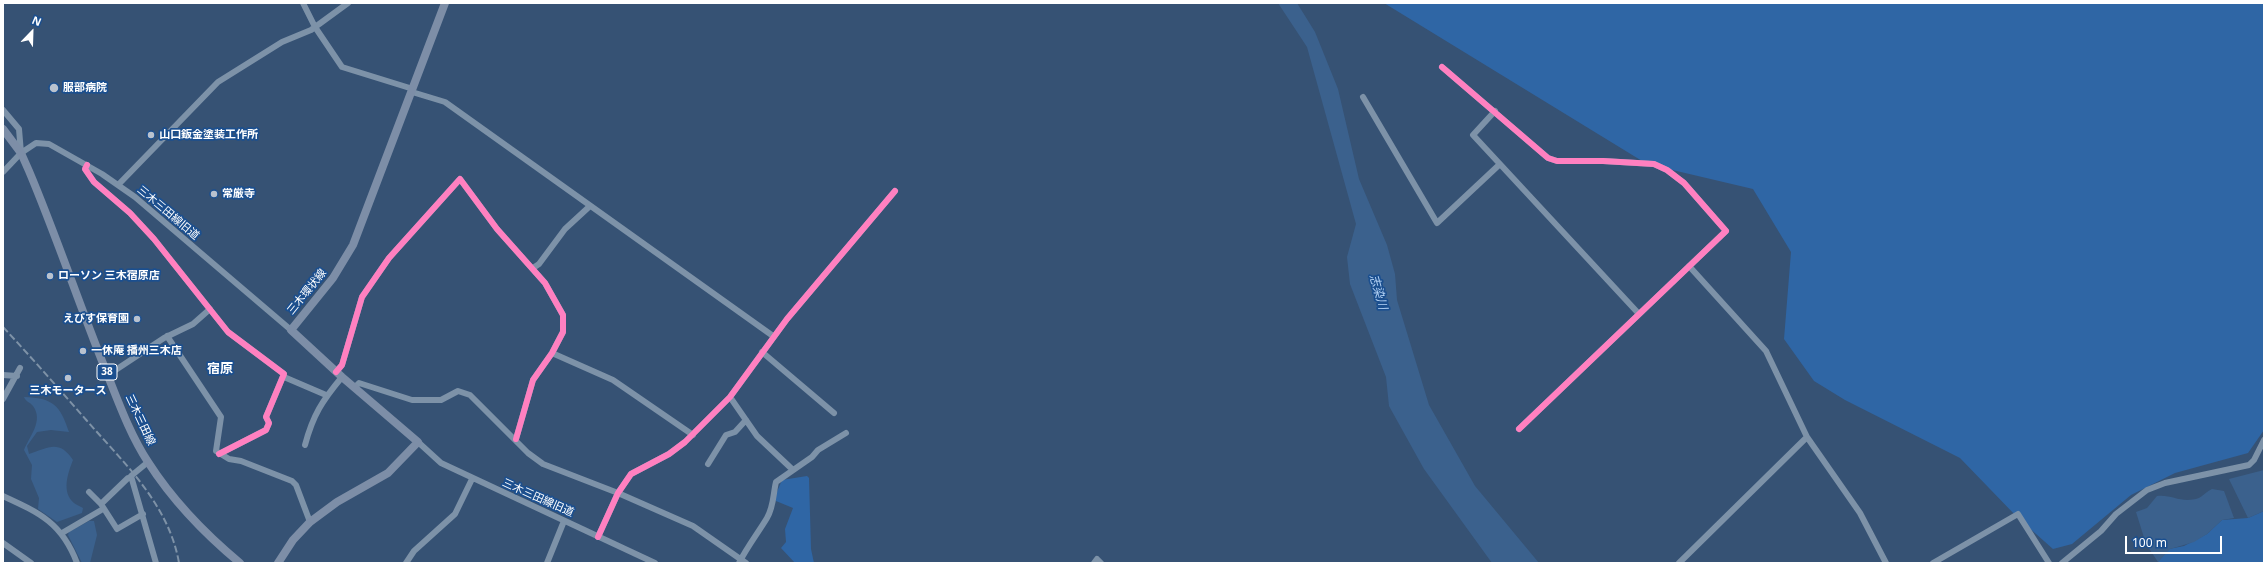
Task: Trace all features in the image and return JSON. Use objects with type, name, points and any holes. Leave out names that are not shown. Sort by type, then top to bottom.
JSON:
[{"type":"main road","name":"三木環状線","points":[[418,442],[339,375],[291,330],[333,278],[353,245],[445,3]]},
{"type":"main road","name":"三木三田線","points":[[3,129],[20,153],[48,216],[108,375],[132,433],[148,462],[173,497],[197,524],[240,563]]},
{"type":"main road","points":[[278,563],[293,540],[310,522],[337,502],[388,473],[418,442]]},
{"type":"street","points":[[303,3],[316,27],[342,67],[445,102],[773,336]]},
{"type":"street","points":[[118,185],[218,82],[282,42],[316,27],[348,3]]},
{"type":"street","points":[[1442,66],[1548,158],[1557,161],[1603,161],[1654,164],[1668,170],[1684,183],[1726,230],[1519,429]]},
{"type":"street","points":[[1363,97],[1437,223],[1500,164]]},
{"type":"street","points":[[3,110],[19,129],[20,153]]},
{"type":"street","points":[[1495,111],[1473,135],[1639,314]]},
{"type":"street","name":"三木三田線旧道","points":[[3,172],[20,153],[36,143],[49,144],[87,165],[158,214],[291,330]]},
{"type":"street","points":[[87,165],[85,168],[94,182],[130,213],[154,239],[228,332],[278,369],[284,374],[284,377],[326,395]]},
{"type":"street","points":[[305,445],[312,420],[339,375],[362,298],[389,258],[460,179],[492,223],[545,282],[562,315],[563,332],[552,353],[533,380],[516,439]]},
{"type":"street","points":[[598,537],[618,493],[631,474],[669,454],[693,435],[730,397],[773,336],[894,190]]},
{"type":"street","points":[[533,268],[539,264],[565,229],[590,206]]},
{"type":"street","points":[[1689,266],[1766,351],[1807,437],[1860,513],[1886,563]]},
{"type":"street","points":[[108,375],[167,336],[193,324],[210,309]]},
{"type":"street","points":[[167,336],[221,417],[216,446],[219,454],[229,459],[240,461],[292,481],[296,485],[310,522]]},
{"type":"street","points":[[762,352],[834,414]]},
{"type":"street","points":[[552,353],[613,380],[693,435]]},
{"type":"street","points":[[3,399],[20,368]]},
{"type":"street","points":[[3,375],[16,376]]},
{"type":"street","points":[[219,454],[266,430],[268,423],[266,417],[275,393],[284,377]]},
{"type":"street","points":[[355,387],[359,383],[412,400],[441,400],[458,391],[470,395],[516,439],[528,453],[543,464],[618,493],[693,526],[740,561],[746,563]]},
{"type":"street","points":[[730,397],[757,436],[793,470]]},
{"type":"street","points":[[708,464],[726,435],[735,432],[746,420]]},
{"type":"street","points":[[740,561],[767,517],[774,498],[776,482],[818,450],[846,433]]},
{"type":"street","points":[[1679,563],[1807,437]]},
{"type":"street","points":[[2062,563],[2101,531],[2116,514],[2147,490],[2164,483],[2249,465],[2264,440]]},
{"type":"street","name":"三木三田線旧道","points":[[418,442],[441,463],[472,479],[655,563]]},
{"type":"street","points":[[62,533],[102,507],[128,478],[131,478],[148,462]]},
{"type":"street","points":[[131,478],[143,514],[156,563]]},
{"type":"street","points":[[406,563],[414,551],[455,514],[472,479]]},
{"type":"street","points":[[89,492],[102,507],[117,529],[143,514]]},
{"type":"street","points":[[3,496],[47,519],[62,533],[71,547],[77,563]]},
{"type":"street","points":[[1932,563],[2018,514],[2049,563]]},
{"type":"street","points":[[547,563],[564,521]]},
{"type":"street","points":[[3,543],[31,563]]},
{"type":"street","points":[[1094,563],[1097,559],[1101,563]]},
{"type":"shaded area","points":[[1384,3],[2264,3],[2264,430],[2248,453],[2175,473],[2131,495],[2072,544],[2053,549],[2018,518],[1960,458],[1845,400],[1814,381],[1784,339],[1791,252],[1753,189],[1647,164]]},
{"type":"shaded area","points":[[807,476],[809,478],[811,549],[814,563],[795,563],[781,548],[786,542],[785,529],[793,508],[776,501],[776,494],[782,480]]},
{"type":"shaded area","points":[[2264,511],[2264,563],[2157,563],[2169,549],[2184,546],[2207,534],[2222,520],[2248,518]]},
{"type":"water","name":"志染川","points":[[1278,3],[1297,3],[1315,32],[1338,89],[1359,179],[1387,245],[1395,274],[1397,300],[1429,405],[1475,486],[1539,563],[1492,563],[1424,469],[1389,406],[1386,377],[1350,284],[1347,257],[1356,224],[1307,47]]},
{"type":"water","points":[[24,397],[49,401],[58,409],[66,423],[69,432],[51,430],[37,432],[27,446],[29,454],[53,447],[63,449],[68,453],[73,460],[67,482],[68,493],[70,499],[74,503],[83,508],[82,513],[57,522],[38,509],[39,498],[31,479],[32,465],[24,450],[34,429],[37,417],[33,406]]},
{"type":"water","points":[[2264,470],[2264,511],[2248,518],[2229,479]]},
{"type":"water","points":[[2212,489],[2224,491],[2234,518],[2222,520],[2207,534],[2194,542],[2170,549],[2158,562],[2146,544],[2136,512],[2147,508],[2157,496],[2193,500],[2199,498]]},
{"type":"water","points":[[89,521],[94,521],[97,535],[90,563],[82,563],[68,535],[69,532]]},
{"type":"railway","points":[[3,327],[144,486],[166,522],[174,542],[179,563]]},
{"type":"cycle path","points":[[1442,67],[1548,158],[1557,161],[1603,161],[1654,164],[1667,170],[1684,183],[1726,231],[1519,429]]},
{"type":"cycle path","points":[[87,165],[85,169],[94,182],[130,213],[154,239],[228,332],[284,374],[266,417],[269,423],[266,430],[219,454]]},
{"type":"cycle path","points":[[336,372],[342,365],[362,297],[389,258],[460,179],[497,229],[545,283],[563,315],[563,332],[552,353],[533,380],[516,439]]},
{"type":"cycle path","points":[[598,537],[618,493],[631,474],[669,454],[685,442],[730,397],[787,319],[895,191]]},
{"type":"place","name":"服部病院","points":[[54,88]]},
{"type":"place","name":"山口鈑金塗装工作所","points":[[151,135]]},
{"type":"place","name":"常厳寺","points":[[214,194]]},
{"type":"place","name":"ローソン 三木宿原店","points":[[50,276]]},
{"type":"place","name":"えびす保育園","points":[[137,319]]},
{"type":"place","name":"一休庵 播州三木店","points":[[83,351]]},
{"type":"place","name":"三木モータース","points":[[68,378]]},
{"type":"district","name":"宿原","points":[[220,369]]}]
